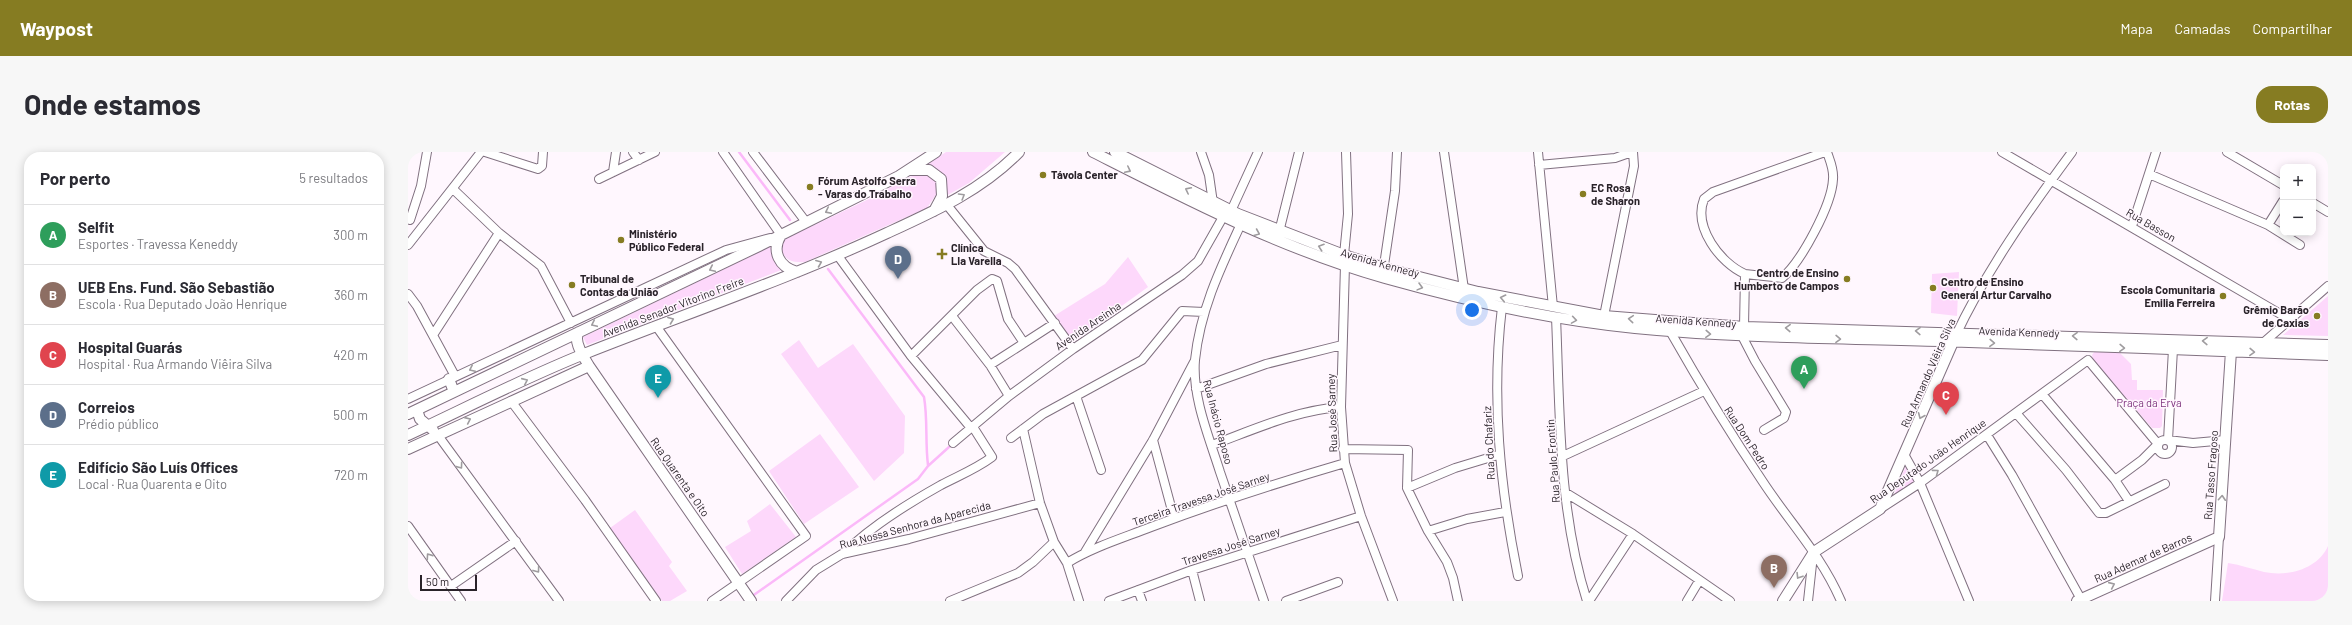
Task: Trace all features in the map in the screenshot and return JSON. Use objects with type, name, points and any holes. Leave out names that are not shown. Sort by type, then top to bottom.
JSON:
[{"type":"main road","name":"Avenida Senador Vitorino Freire","points":[[413,412],[778,236],[909,170],[936,152]]},
{"type":"main road","name":"Avenida Senador Vitorino Freire","points":[[408,435],[583,355],[838,256],[948,205],[996,174],[1019,152]]},
{"type":"main road","name":"Avenida Kennedy","points":[[1093,152],[1227,214],[1279,232],[1344,260]]},
{"type":"main road","name":"Avenida Kennedy","points":[[1115,152],[1213,203],[1240,226],[1383,273],[1502,307],[1743,331]]},
{"type":"main road","points":[[909,170],[926,169],[940,177],[943,192],[934,211]]},
{"type":"main road","points":[[778,236],[776,246],[777,256],[785,266],[797,272]]},
{"type":"main road","name":"Avenida Kennedy","points":[[1383,273],[1464,289],[1555,312],[1670,331],[1743,331],[2328,345]]},
{"type":"main road","name":"Rua Quarenta e Oito","points":[[579,332],[576,338],[589,366],[751,601]]},
{"type":"main road","name":"Avenida Kennedy","points":[[1955,337],[2088,346],[2328,355]]},
{"type":"main road","name":"Rua Armando Viêira Silva","points":[[1880,509],[1905,456],[1955,337]]},
{"type":"main road","points":[[408,449],[437,434],[589,366],[596,350]]},
{"type":"main road","name":"Rua Tasso Fragoso","points":[[2219,537],[2231,351]]},
{"type":"main road","points":[[452,378],[454,392]]},
{"type":"main road","points":[[413,412],[437,434]]},
{"type":"main road","name":"Rua Deputado João Henrique","points":[[1783,601],[1814,552],[1880,509]]},
{"type":"main road","name":"Rua Ademar de Barros","points":[[2080,600],[2219,537]]},
{"type":"street","points":[[419,230],[409,219],[421,186],[427,152]]},
{"type":"street","points":[[408,245],[453,190],[481,152]]},
{"type":"street","points":[[485,152],[535,169],[540,169],[543,163],[543,152]]},
{"type":"street","points":[[613,172],[616,152]]},
{"type":"street","points":[[633,152],[638,160]]},
{"type":"street","points":[[600,179],[655,152]]},
{"type":"street","points":[[723,152],[778,236]]},
{"type":"street","points":[[753,152],[806,222]]},
{"type":"street","points":[[1201,152],[1209,175],[1213,203]]},
{"type":"street","name":"Avenida Areinha","points":[[953,443],[1009,396],[1073,349],[1182,275],[1198,261],[1227,214],[1258,152]]},
{"type":"street","points":[[1279,232],[1299,152]]},
{"type":"street","name":"Rua José Sarney","points":[[1346,152],[1348,214],[1344,260],[1342,345],[1341,407],[1343,449],[1345,463],[1361,516],[1393,601]]},
{"type":"street","points":[[1383,273],[1396,191],[1397,152]]},
{"type":"street","points":[[1444,152],[1464,289]]},
{"type":"street","name":"Rua Paulo Frontin","points":[[1538,152],[1555,312],[1566,493],[1577,571],[1588,601]]},
{"type":"street","points":[[1539,165],[1615,158],[1633,152],[1634,166],[1604,316]]},
{"type":"street","points":[[1826,152],[1832,165],[1831,191],[1821,219],[1812,236],[1782,278],[1745,274],[1724,258],[1703,232],[1701,213],[1704,199],[1713,192],[1826,152]]},
{"type":"street","name":"Rua Basson","points":[[2002,152],[2132,226],[2289,319]]},
{"type":"street","name":"Rua Armando Viêira Silva","points":[[1955,337],[2007,246],[2072,152]]},
{"type":"street","points":[[2132,226],[2156,152]]},
{"type":"street","points":[[2227,152],[2280,183]]},
{"type":"street","points":[[2149,174],[2268,225],[2300,245]]},
{"type":"street","points":[[453,190],[499,233],[541,266],[571,323]]},
{"type":"street","points":[[948,205],[984,251],[1008,263],[1015,269],[1073,349]]},
{"type":"street","points":[[2316,205],[2328,212]]},
{"type":"street","points":[[2268,225],[2280,206]]},
{"type":"street","name":"Rua Inácio Raposo","points":[[1240,226],[1215,280],[1204,312],[1195,360],[1196,389],[1229,499],[1264,601]]},
{"type":"street","points":[[433,335],[499,233]]},
{"type":"street","name":"Avenida Senador Vitorino Freire","points":[[408,399],[726,250],[743,244],[778,236]]},
{"type":"street","points":[[838,256],[911,356],[992,454],[992,457],[981,466],[941,486],[860,537],[842,554]]},
{"type":"street","points":[[1745,274],[1743,331],[1755,361],[1786,412],[1784,418],[1764,430]]},
{"type":"street","points":[[911,356],[978,290],[992,279],[997,281],[1008,319],[1024,343]]},
{"type":"street","points":[[2263,343],[2328,286]]},
{"type":"street","points":[[408,294],[433,335],[452,378]]},
{"type":"street","name":"Rua do Chafariz","points":[[1502,307],[1497,358],[1498,455],[1505,512],[1518,576]]},
{"type":"street","points":[[1011,438],[1043,414],[1142,360],[1182,311],[1204,312]]},
{"type":"street","points":[[952,316],[990,365],[1009,396]]},
{"type":"street","points":[[990,365],[1055,323]]},
{"type":"street","points":[[656,326],[806,536],[740,585],[712,601]]},
{"type":"street","name":"Rua Dom Pedro","points":[[1670,331],[1704,391],[1762,482],[1830,575],[1841,601]]},
{"type":"street","points":[[1196,389],[1266,364],[1342,345]]},
{"type":"street","points":[[2088,346],[2088,360],[2158,444],[2158,450],[2169,452]]},
{"type":"street","points":[[2169,452],[2172,444],[2168,440],[2173,349]]},
{"type":"street","points":[[1085,552],[1152,440],[1195,360]]},
{"type":"street","name":"Rua Deputado João Henrique","points":[[1880,509],[1920,483],[2088,360]]},
{"type":"street","points":[[1563,456],[1704,391]]},
{"type":"street","points":[[2042,394],[2115,480],[2129,501]]},
{"type":"street","points":[[1076,396],[1101,470]]},
{"type":"street","points":[[511,401],[585,500],[656,601]]},
{"type":"street","points":[[1212,445],[1296,415],[1313,410],[1341,407]]},
{"type":"street","points":[[2016,413],[2066,470],[2099,513],[2106,513],[2165,484]]},
{"type":"street","points":[[1023,429],[1040,503],[1054,542],[1067,563],[1079,601]]},
{"type":"street","points":[[437,434],[559,601]]},
{"type":"street","points":[[1987,435],[2012,475],[2080,600]]},
{"type":"street","points":[[1152,440],[1174,518]]},
{"type":"street","points":[[2115,480],[2142,460],[2162,440],[2193,443],[2226,440]]},
{"type":"street","points":[[2142,460],[2193,443]]},
{"type":"street","points":[[1343,449],[1406,449],[1407,488],[1428,531],[1447,562],[1454,578],[1458,601]]},
{"type":"street","points":[[1407,488],[1455,468],[1498,455]]},
{"type":"street","points":[[1905,456],[1920,483],[1969,601]]},
{"type":"street","name":"Terceira Travessa José Sarney","points":[[1067,563],[1085,552],[1174,518],[1229,499],[1345,463]]},
{"type":"street","points":[[1566,493],[1633,534],[1730,601]]},
{"type":"street","name":"Rua Nossa Senhora da Aparecida","points":[[786,601],[816,570],[842,554],[909,539],[1040,503]]},
{"type":"street","points":[[1428,531],[1467,519],[1505,512]]},
{"type":"street","name":"Travessa José Sarney","points":[[1110,601],[1192,570],[1361,516]]},
{"type":"street","points":[[408,526],[461,601]]},
{"type":"street","name":"Rua Paulo Frontin","points":[[1588,601],[1633,534]]},
{"type":"street","name":"Rua Tasso Fragoso","points":[[2215,601],[2219,537]]},
{"type":"street","points":[[450,586],[516,541]]},
{"type":"street","points":[[950,601],[1018,573],[1033,562],[1054,542]]},
{"type":"street","points":[[1808,601],[1814,552]]},
{"type":"street","points":[[1192,570],[1200,601]]},
{"type":"street","points":[[1687,601],[1699,581]]},
{"type":"street","points":[[1286,601],[1338,582]]},
{"type":"street","points":[[1138,590],[1142,601]]},
{"type":"green space","points":[[946,152],[1005,152],[969,183],[946,196],[944,175],[928,164]]},
{"type":"green space","points":[[927,173],[938,182],[937,193],[927,208],[805,262],[791,261],[785,257],[781,244],[785,239],[873,197],[909,177]]},
{"type":"green space","points":[[772,246],[784,269],[587,345],[583,337]]},
{"type":"green space","points":[[1128,257],[1148,287],[1073,341],[1054,316],[1105,284]]},
{"type":"green space","points":[[1959,272],[1957,316],[1931,313],[1932,274]]},
{"type":"green space","name":"Grêmio Barão de Caxias","points":[[2328,296],[2328,336],[2283,335]]},
{"type":"green space","points":[[799,340],[818,368],[853,344],[905,416],[904,453],[874,481],[781,354]]},
{"type":"green space","name":"Praça da Erva","points":[[2095,351],[2119,352],[2131,364],[2132,380],[2137,380],[2137,390],[2163,390],[2162,426],[2160,428],[2152,428],[2093,360],[2092,355]]},
{"type":"green space","points":[[820,434],[859,487],[804,524],[769,471]]},
{"type":"green space","points":[[1907,463],[1916,480],[1894,495]]},
{"type":"green space","points":[[770,504],[796,537],[742,574],[725,547],[751,531],[747,521]]},
{"type":"green space","points":[[635,510],[672,562],[669,566],[687,591],[670,601],[662,601],[610,528]]},
{"type":"green space","points":[[2328,546],[2328,601],[2222,601],[2228,563],[2264,572],[2292,572],[2310,566],[2323,554]]},
{"type":"waterway","points":[[739,152],[790,220]]},
{"type":"waterway","points":[[828,269],[924,397],[928,465]]},
{"type":"waterway","points":[[751,597],[918,479],[928,466],[949,447]]},
{"type":"place","name":"Távola Center","points":[[1043,175]]},
{"type":"place","name":"Fórum Astolfo Serra - Varas do Trabalho","points":[[810,187]]},
{"type":"place","name":"EC Rosa de Sharon","points":[[1583,194]]},
{"type":"place","name":"Ministério Público Federal","points":[[621,240]]},
{"type":"place","name":"Clínica LIa Varella","points":[[942,254]]},
{"type":"place","name":"Correios","points":[[898,279]]},
{"type":"place","name":"Centro de Ensino Humberto de Campos","points":[[1847,279]]},
{"type":"place","name":"Tribunal de Contas da União","points":[[572,285]]},
{"type":"place","name":"Centro de Ensino General Artur Carvalho","points":[[1933,288]]},
{"type":"place","name":"Escola Comunitaria Emilia Ferreira","points":[[2223,296]]},
{"type":"place","name":"Grêmio Barão de Caxias","points":[[2317,316]]},
{"type":"place","name":"Selfit","points":[[1804,389]]},
{"type":"place","name":"Edifício São Luís Offices","points":[[658,398]]},
{"type":"place","name":"Hospital Guarás","points":[[1946,415]]},
{"type":"place","name":"UEB Ens. Fund. São Sebastião","points":[[1774,588]]}]
